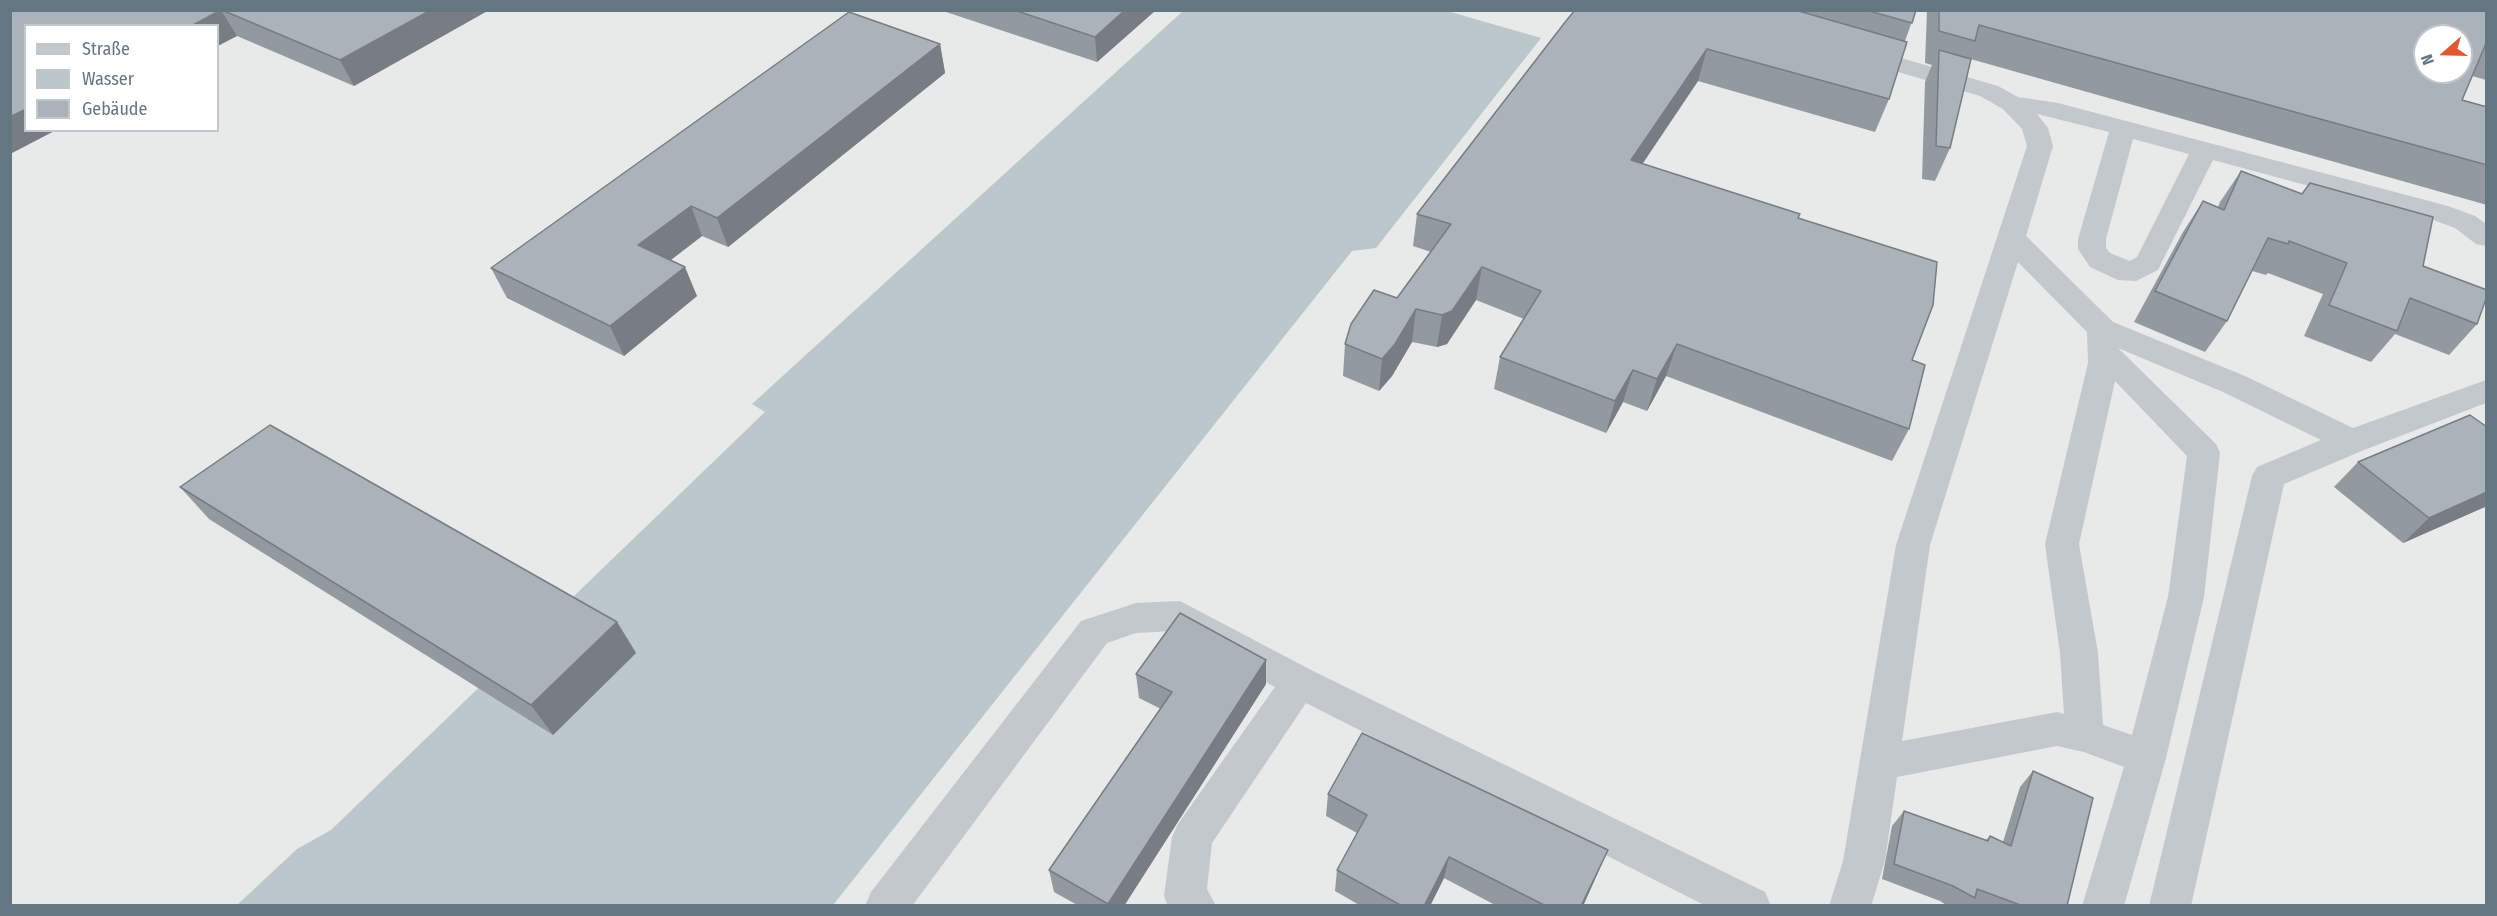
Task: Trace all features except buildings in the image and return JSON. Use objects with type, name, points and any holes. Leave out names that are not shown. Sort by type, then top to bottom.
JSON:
[{"type":"street","points":[[1829,44],[1950,78],[1989,92],[2012,104],[2035,128],[2040,146],[1913,545],[1864,861],[1850,906]]},
{"type":"street","points":[[2012,104],[2049,108],[2438,212],[2465,222],[2487,237]]},
{"type":"street","points":[[2123,129],[2092,239],[2092,249],[2100,260],[2118,270],[2136,271],[2148,263],[2205,149]]},
{"type":"street","points":[[2012,239],[2103,342],[2125,372],[2204,453],[2186,597],[2146,758],[2103,906]]},
{"type":"street","points":[[2103,342],[2234,384],[2352,441]]},
{"type":"street","points":[[2085,735],[2079,653],[2062,544],[2104,363],[2103,342]]},
{"type":"street","points":[[2170,906],[2269,476],[2352,441],[2487,391]]},
{"type":"street","points":[[886,906],[1094,632],[1136,618],[1180,616],[1300,682],[1725,900]]},
{"type":"street","points":[[1195,906],[1185,896],[1192,837],[1300,682]]},
{"type":"street","points":[[1880,763],[2057,729],[2085,735],[2146,758]]},
{"type":"shaded area","points":[[36,10],[2486,11],[2486,905],[11,905],[10,25]]},
{"type":"water","points":[[1183,11],[1447,11],[1541,38],[1376,248],[1352,251],[833,905],[236,906],[297,849],[331,830],[765,412],[752,404]]}]
